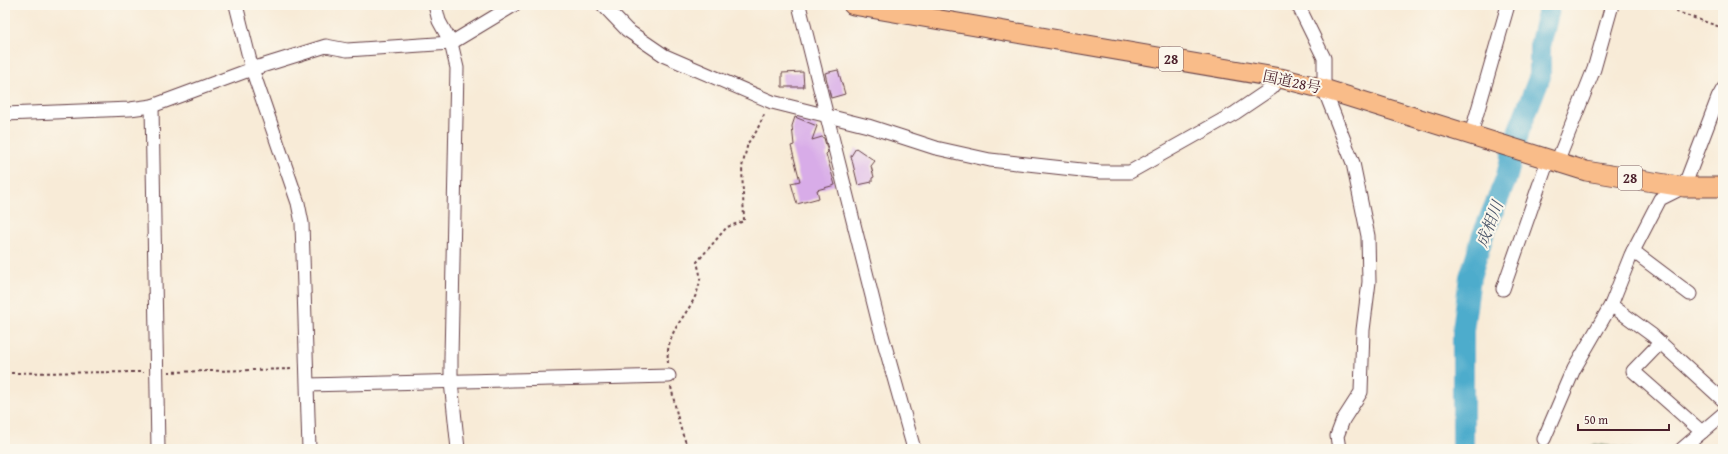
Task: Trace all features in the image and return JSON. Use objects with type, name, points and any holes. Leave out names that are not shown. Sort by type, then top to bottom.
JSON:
[{"type":"highway","name":"国道28号","points":[[853,5],[1280,78],[1324,88],[1586,171],[1684,187],[1723,187]]},
{"type":"street","points":[[236,5],[252,69],[298,203],[301,217],[305,285],[309,449]]},
{"type":"street","points":[[435,5],[439,21],[451,42],[457,68],[451,382],[458,449]]},
{"type":"street","points":[[5,114],[130,109],[152,106],[252,69],[326,46],[347,50],[451,42],[514,5]]},
{"type":"street","points":[[603,5],[627,30],[665,56],[772,102],[868,126],[936,148],[990,160],[1100,172],[1130,172],[1235,113],[1272,88],[1280,78]]},
{"type":"street","points":[[799,5],[880,328],[914,449]]},
{"type":"street","points":[[1298,5],[1324,58],[1324,88],[1353,163],[1368,236],[1369,282],[1363,330],[1361,392],[1343,420],[1337,436],[1339,449]]},
{"type":"street","points":[[1477,136],[1508,5]]},
{"type":"street","points":[[1503,289],[1548,160],[1594,69],[1612,5]]},
{"type":"street","points":[[1544,439],[1574,369],[1611,305],[1633,251],[1660,199],[1684,187],[1718,98],[1723,89]]},
{"type":"street","points":[[152,106],[158,449]]},
{"type":"street","points":[[1633,251],[1690,294]]},
{"type":"street","points":[[1611,305],[1660,343],[1723,400]]},
{"type":"street","points":[[1660,343],[1633,371],[1702,432]]},
{"type":"street","points":[[308,385],[669,376]]},
{"type":"street","points":[[1682,449],[1723,414]]},
{"type":"path","points":[[1679,5],[1677,12],[1723,28]]},
{"type":"path","points":[[689,449],[678,419],[669,376],[666,353],[670,336],[696,297],[700,279],[697,262],[727,227],[744,221],[742,167],[748,143],[756,132],[762,118],[772,102]]},
{"type":"path","points":[[5,373],[156,372],[307,368]]},
{"type":"green space","points":[[1595,444],[1632,449],[1586,449]]},
{"type":"building","points":[[838,70],[845,94],[831,98],[825,73]]},
{"type":"building","points":[[803,72],[804,87],[782,87],[782,73]]},
{"type":"building","points":[[795,117],[817,126],[812,140],[822,137],[824,138],[828,152],[826,154],[835,185],[817,190],[819,198],[797,204],[791,183],[800,181],[791,146],[794,145],[792,126]]},
{"type":"building","points":[[856,148],[875,161],[871,166],[874,177],[872,178],[872,182],[858,185],[851,156]]},
{"type":"waterway","name":"成相川","points":[[1463,449],[1463,330],[1470,277],[1483,235],[1506,179],[1519,130],[1540,76],[1540,46],[1550,5]]}]
